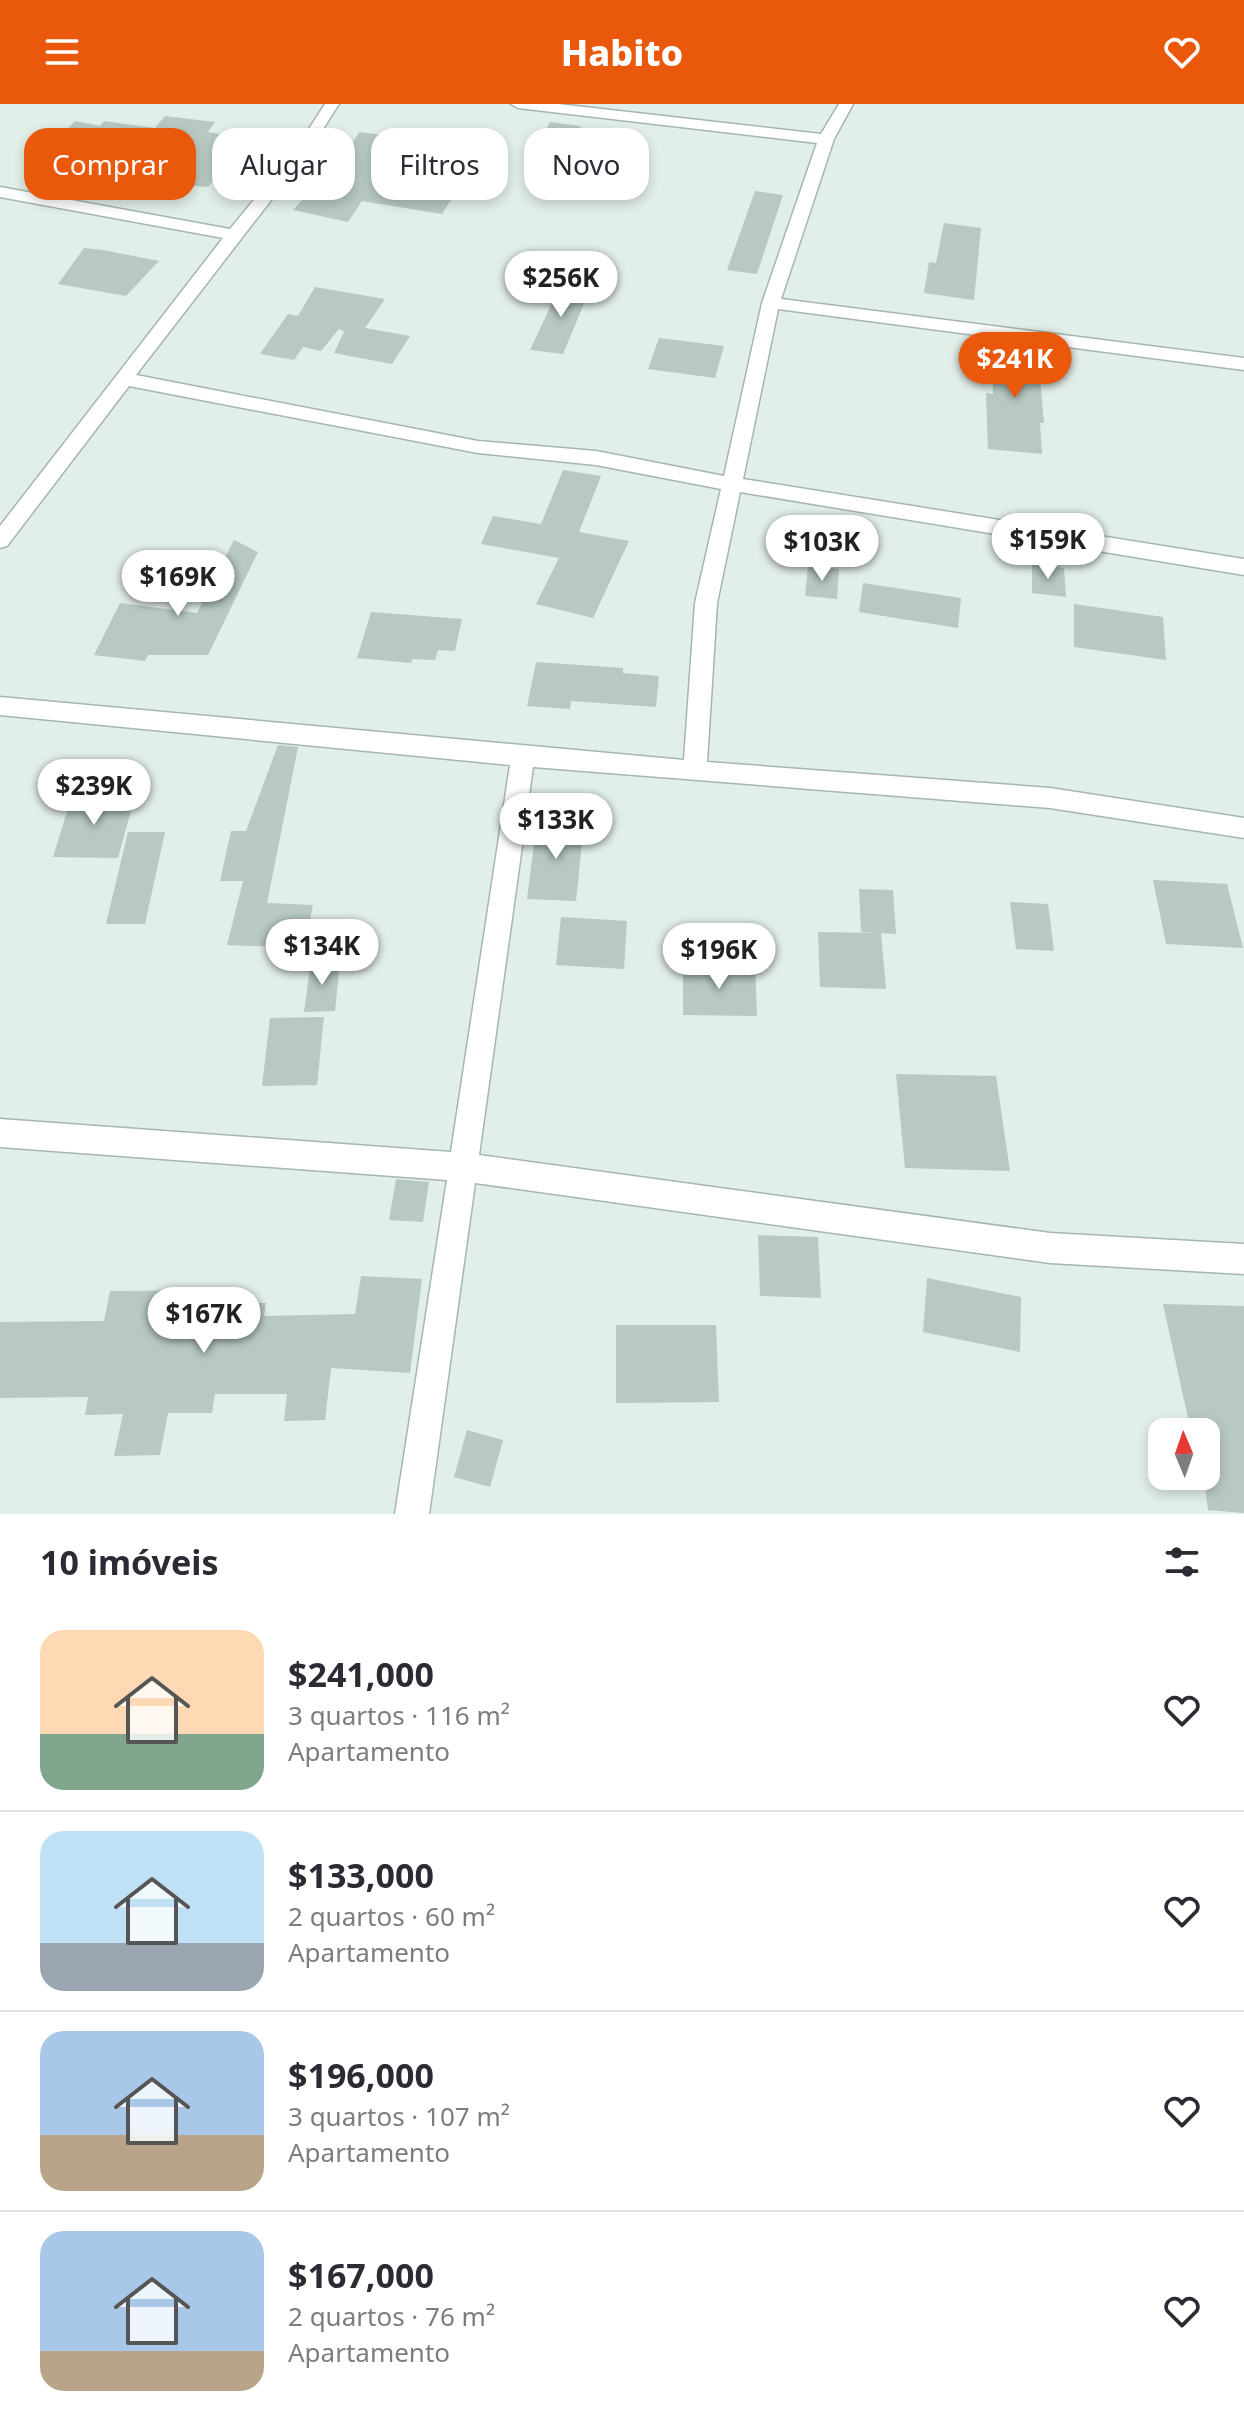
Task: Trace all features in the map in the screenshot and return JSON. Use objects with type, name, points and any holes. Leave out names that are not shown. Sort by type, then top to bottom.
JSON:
[{"type":"street","points":[[0,541],[304,148],[332,104]]},
{"type":"street","points":[[518,104],[601,109],[826,139]]},
{"type":"street","points":[[695,769],[706,603],[771,303],[826,139],[846,104]]},
{"type":"street","points":[[0,192],[234,235]]},
{"type":"street","points":[[771,303],[1244,364]]},
{"type":"street","points":[[124,379],[478,447],[596,458],[732,484],[1244,567]]},
{"type":"street","points":[[0,706],[523,757],[1050,798],[1244,828]]},
{"type":"street","points":[[412,1514],[523,757]]},
{"type":"street","points":[[0,1133],[464,1167],[1050,1248],[1244,1259]]},
{"type":"building","points":[[165,116],[215,122],[208,132],[212,133],[212,182],[208,187],[196,186],[196,128],[155,128]]},
{"type":"building","points":[[75,121],[100,126],[104,121],[155,128],[68,128]]},
{"type":"building","points":[[550,122],[581,126],[580,128],[547,128]]},
{"type":"building","points":[[359,132],[371,133],[371,200],[451,200],[442,214],[362,201],[348,222],[293,210],[302,200],[355,200],[355,139]]},
{"type":"building","points":[[755,191],[783,195],[757,274],[727,270]]},
{"type":"building","points":[[944,223],[981,228],[974,300],[924,293],[929,262],[936,263]]},
{"type":"building","points":[[84,248],[159,261],[126,296],[58,284]]},
{"type":"building","points":[[562,282],[591,287],[563,354],[530,350]]},
{"type":"building","points":[[315,287],[385,299],[365,328],[410,336],[392,364],[334,353],[344,332],[339,329],[321,351],[303,347],[294,360],[260,354],[288,314],[298,316]]},
{"type":"building","points":[[659,338],[724,346],[715,378],[648,369]]},
{"type":"building","points":[[991,343],[1037,346],[1044,423],[1040,423],[1042,454],[988,449],[986,393],[993,394]]},
{"type":"building","points":[[563,470],[601,476],[579,532],[629,541],[593,618],[536,604],[559,558],[481,544],[493,516],[541,524]]},
{"type":"building","points":[[234,540],[258,552],[208,655],[148,655],[145,661],[94,655],[120,603],[197,613]]},
{"type":"building","points":[[1032,564],[1064,568],[1066,597],[1032,593]]},
{"type":"building","points":[[808,566],[839,569],[837,599],[805,596]]},
{"type":"building","points":[[863,583],[961,598],[958,628],[859,612]]},
{"type":"building","points":[[1074,604],[1163,617],[1166,660],[1074,647]]},
{"type":"building","points":[[371,612],[462,619],[455,651],[438,650],[435,660],[413,659],[411,663],[357,658]]},
{"type":"building","points":[[536,662],[623,668],[623,673],[659,676],[656,707],[571,701],[570,709],[527,706]]},
{"type":"building","points":[[278,745],[298,747],[267,903],[313,905],[304,948],[227,945],[243,881],[220,881],[231,831],[246,831]]},
{"type":"building","points":[[72,795],[135,796],[118,858],[53,857]]},
{"type":"building","points":[[537,821],[584,824],[576,901],[527,899]]},
{"type":"building","points":[[128,832],[165,832],[145,924],[106,924]]},
{"type":"building","points":[[1153,880],[1227,884],[1243,948],[1166,944]]},
{"type":"building","points":[[859,889],[893,890],[896,934],[861,932]]},
{"type":"building","points":[[1010,902],[1048,904],[1054,951],[1016,949]]},
{"type":"building","points":[[561,917],[627,921],[624,969],[556,965]]},
{"type":"building","points":[[818,932],[881,933],[886,989],[820,987]]},
{"type":"building","points":[[311,961],[340,961],[335,1011],[304,1012]]},
{"type":"building","points":[[683,966],[755,967],[757,1016],[683,1015]]},
{"type":"building","points":[[324,1017],[317,1085],[262,1086],[270,1018]]},
{"type":"building","points":[[896,1074],[996,1076],[1010,1171],[905,1168]]},
{"type":"building","points":[[396,1179],[429,1182],[423,1222],[389,1220]]},
{"type":"building","points":[[758,1235],[818,1237],[821,1298],[760,1296]]},
{"type":"building","points":[[361,1276],[422,1279],[410,1373],[331,1368],[325,1420],[284,1421],[287,1394],[215,1394],[212,1413],[168,1413],[160,1455],[114,1456],[123,1414],[85,1415],[88,1397],[0,1398],[0,1322],[104,1321],[110,1291],[230,1290],[228,1303],[266,1303],[264,1316],[355,1314]]},
{"type":"building","points":[[927,1278],[1021,1297],[1020,1352],[923,1332]]},
{"type":"building","points":[[1163,1304],[1244,1306],[1244,1513],[1208,1510],[1206,1490],[1220,1490],[1220,1418],[1188,1418]]},
{"type":"building","points":[[616,1325],[716,1325],[719,1402],[616,1403]]},
{"type":"building","points":[[467,1430],[503,1440],[490,1487],[454,1477]]}]
